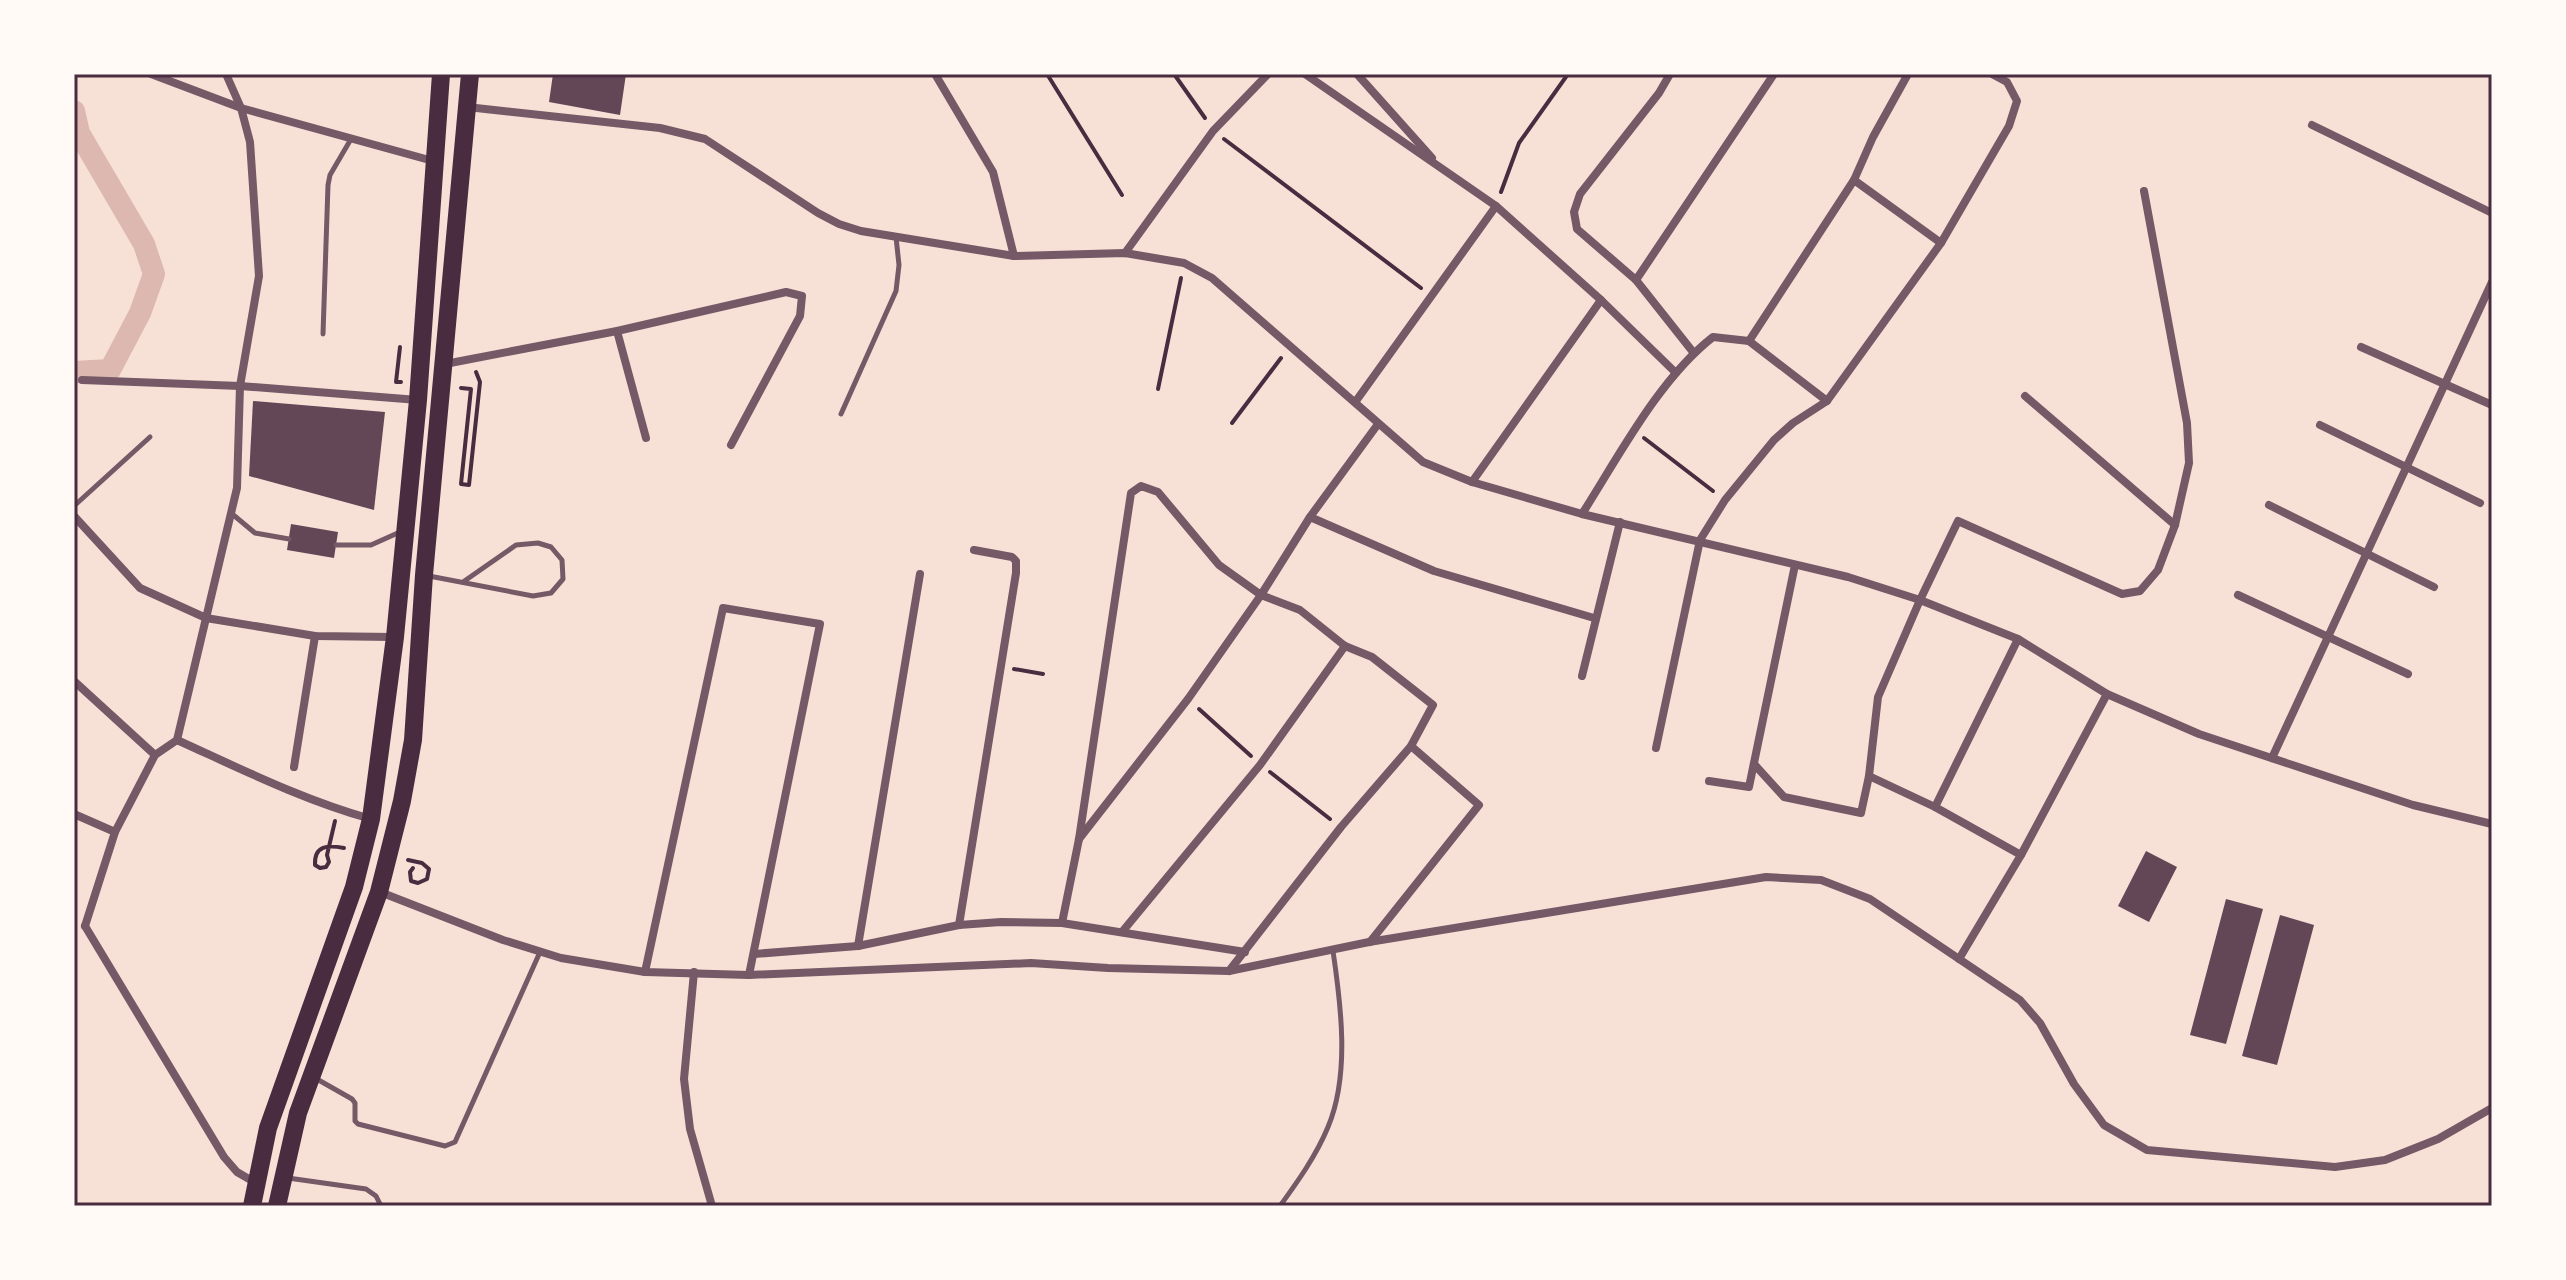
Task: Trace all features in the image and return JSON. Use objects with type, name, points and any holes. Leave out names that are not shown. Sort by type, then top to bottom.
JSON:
[{"type":"highway","points":[[252,1206],[268,1128],[354,887],[371,819],[395,637],[418,400],[441,74]]},
{"type":"highway","points":[[277,1206],[292,1132],[379,892],[402,801],[413,740],[424,575],[470,74]]},
{"type":"street","points":[[151,74],[241,108],[433,161]]},
{"type":"street","points":[[226,74],[241,108],[250,142],[259,276],[240,386],[237,488],[177,740],[155,755],[115,832],[85,926],[224,1157],[237,1172],[257,1183]]},
{"type":"street","points":[[935,74],[993,172],[1014,256]]},
{"type":"street","points":[[1125,253],[1213,131],[1268,74]]},
{"type":"street","points":[[1305,74],[1496,206],[1601,300],[1676,373]]},
{"type":"street","points":[[1357,74],[1443,171]]},
{"type":"street","points":[[1670,74],[1659,93],[1580,194],[1574,212],[1577,229],[1636,280],[1693,352]]},
{"type":"street","points":[[1636,280],[1774,74]]},
{"type":"street","points":[[1749,341],[1854,180],[1873,137],[1908,74]]},
{"type":"street","points":[[1656,748],[1700,540],[1725,500],[1774,440],[1793,423],[1827,401],[1941,243],[2009,126],[2017,101],[2007,82],[1992,74]]},
{"type":"street","points":[[467,107],[660,128],[705,139],[828,219],[861,231],[1014,256],[1125,253],[1184,263],[1212,278],[1423,462],[1472,482],[1582,514],[1848,577],[1920,600],[2018,639],[2107,694],[2199,734],[2413,805],[2492,824]]},
{"type":"street","points":[[2312,125],[2492,213]]},
{"type":"street","points":[[1854,180],[1941,243]]},
{"type":"street","points":[[1754,764],[1784,797],[1861,813],[1869,776],[1878,697],[1958,521],[2122,594],[2140,591],[2158,570],[2175,525],[2189,463],[2187,423],[2144,191]]},
{"type":"street","points":[[1356,401],[1496,206]]},
{"type":"street","points":[[2272,758],[2492,282]]},
{"type":"street","points":[[445,364],[617,331],[786,292],[802,296],[800,316],[731,445]]},
{"type":"street","points":[[1472,482],[1601,300]]},
{"type":"street","points":[[617,331],[646,438]]},
{"type":"street","points":[[1582,514],[1676,373],[1693,352],[1713,337],[1749,341],[1827,401]]},
{"type":"street","points":[[2361,347],[2492,405]]},
{"type":"street","points":[[82,380],[240,386],[418,400]]},
{"type":"street","points":[[2025,396],[2175,525]]},
{"type":"street","points":[[1079,839],[1188,699],[1261,595],[1310,517],[1378,424]]},
{"type":"street","points":[[2320,425],[2480,503]]},
{"type":"street","points":[[1062,923],[1079,839],[1131,493],[1141,486],[1158,492],[1219,565],[1261,595],[1300,610],[1345,646],[1372,657],[1433,705],[1411,746],[1341,827],[1229,971]]},
{"type":"street","points":[[2269,505],[2434,587]]},
{"type":"street","points":[[74,516],[140,588],[206,618],[315,636],[395,637]]},
{"type":"street","points":[[1310,517],[1434,571],[1594,618]]},
{"type":"street","points":[[1582,676],[1620,522]]},
{"type":"street","points":[[959,925],[1016,573],[1016,561],[1012,557],[974,550]]},
{"type":"street","points":[[1709,781],[1749,787],[1795,565]]},
{"type":"street","points":[[858,946],[920,574]]},
{"type":"street","points":[[2238,595],[2408,674]]},
{"type":"street","points":[[645,972],[723,608],[820,624],[749,975]]},
{"type":"street","points":[[294,767],[315,636]]},
{"type":"street","points":[[1935,807],[2018,639]]},
{"type":"street","points":[[1122,932],[1260,765],[1345,646]]},
{"type":"street","points":[[74,681],[155,755]]},
{"type":"street","points":[[1959,959],[2021,855],[2107,694]]},
{"type":"street","points":[[177,740],[285,789],[371,819]]},
{"type":"street","points":[[1369,942],[1479,805],[1411,746]]},
{"type":"street","points":[[1869,776],[1935,807],[2021,855]]},
{"type":"street","points":[[74,814],[115,832]]},
{"type":"street","points":[[379,892],[561,958],[645,972],[749,975],[1031,963],[1229,971],[1369,942],[1766,877],[1821,880],[1870,899],[2020,1000],[2040,1023],[2074,1084],[2104,1125],[2147,1150],[2335,1167],[2385,1160],[2438,1139],[2492,1108]]},
{"type":"street","points":[[754,954],[858,946],[959,925],[1001,922],[1062,923],[1245,952]]},
{"type":"street","points":[[74,929],[85,926]]},
{"type":"street","points":[[694,972],[684,1079],[690,1129],[712,1206]]},
{"type":"lane","points":[[323,334],[328,185],[330,175],[351,139]]},
{"type":"lane","points":[[841,414],[896,291],[899,265],[896,237]]},
{"type":"lane","points":[[74,506],[150,437]]},
{"type":"lane","points":[[231,513],[255,533],[289,539]]},
{"type":"lane","points":[[336,545],[371,545],[405,530]]},
{"type":"lane","points":[[424,575],[533,596],[551,593],[563,579],[562,560],[551,547],[538,543],[516,545],[463,582]]},
{"type":"lane","points":[[1280,1206],[1304,1174],[1329,1126],[1339,1090],[1342,1011],[1333,951]]},
{"type":"lane","points":[[311,1076],[352,1099],[358,1124],[451,1145],[540,952]]},
{"type":"lane","points":[[283,1177],[366,1189],[376,1196],[381,1206]]},
{"type":"path","points":[[1047,74],[1122,195]]},
{"type":"path","points":[[1174,74],[1213,131],[1431,295]]},
{"type":"path","points":[[1496,206],[1519,143],[1568,74]]},
{"type":"path","points":[[1158,389],[1184,263]]},
{"type":"path","points":[[1232,423],[1291,345]]},
{"type":"path","points":[[1635,431],[1725,500]]},
{"type":"path","points":[[1000,666],[1043,674]]},
{"type":"path","points":[[327,855],[338,810]]},
{"type":"path","points":[[405,902],[413,868]]},
{"type":"building","points":[[553,74],[626,74],[620,115],[549,102]]},
{"type":"building","points":[[253,401],[385,412],[374,510],[249,476]]},
{"type":"building","points":[[291,524],[338,532],[334,558],[287,550]]},
{"type":"building","points":[[2146,851],[2177,867],[2149,922],[2118,906]]},
{"type":"building","points":[[2226,899],[2263,909],[2226,1044],[2190,1035]]},
{"type":"building","points":[[2280,915],[2314,925],[2277,1065],[2242,1056]]},
{"type":"waterway","points":[[74,111],[79,133],[144,244],[154,274],[140,313],[110,370],[74,372]]}]
